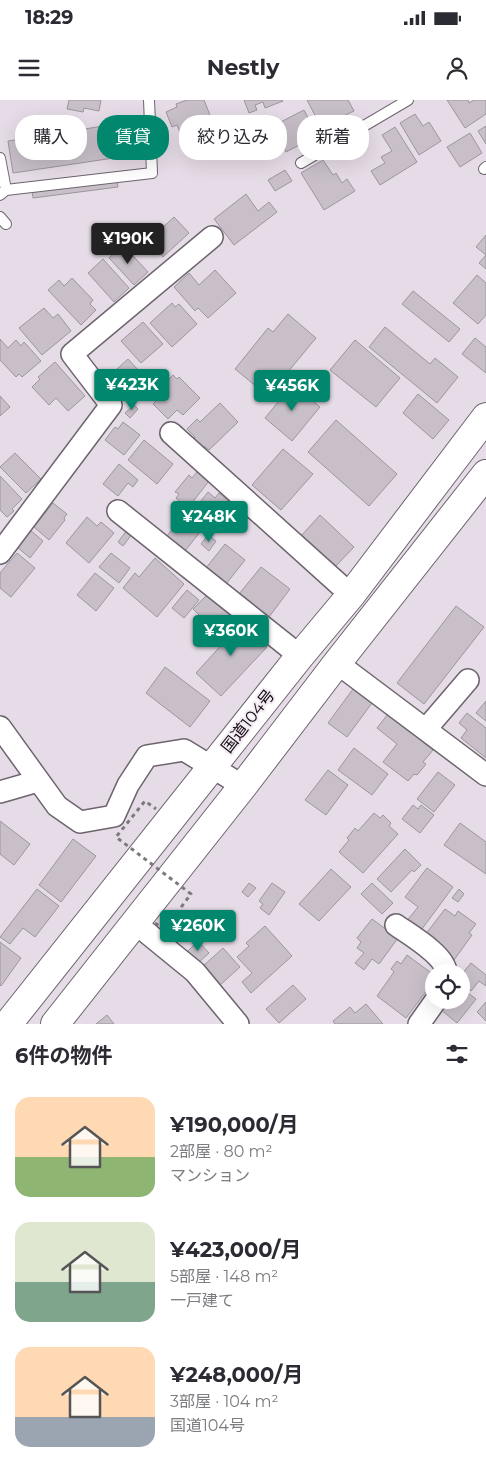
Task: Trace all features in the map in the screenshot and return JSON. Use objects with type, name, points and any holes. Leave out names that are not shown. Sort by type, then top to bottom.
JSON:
[{"type":"highway","name":"国道104号","points":[[8,1024],[212,766],[351,595],[486,417]]},
{"type":"highway","points":[[55,1024],[145,923],[243,786],[486,474]]},
{"type":"street","points":[[0,553],[111,405],[72,354],[212,237]]},
{"type":"street","points":[[171,433],[351,595]]},
{"type":"street","points":[[118,511],[300,656]]},
{"type":"street","points":[[337,663],[486,775]]},
{"type":"street","points":[[426,729],[468,680]]},
{"type":"street","points":[[0,728],[57,806],[80,822],[114,816],[128,785],[147,756],[184,750],[243,786]]},
{"type":"street","points":[[0,792],[38,781]]},
{"type":"street","points":[[145,923],[195,972],[238,1024]]},
{"type":"street","points":[[396,925],[436,954],[444,964]]},
{"type":"street","points":[[419,1024],[430,1009]]},
{"type":"lane","points":[[0,158],[3,192],[152,173],[149,100]]},
{"type":"lane","points":[[301,163],[408,100]]},
{"type":"path","points":[[145,923],[164,930],[191,894],[116,837],[145,801],[156,808]]},
{"type":"building","points":[[69,100],[101,100],[99,111],[84,108],[83,112],[67,109]]},
{"type":"building","points":[[187,100],[204,100],[210,115],[179,115],[179,130],[177,125],[172,127],[169,115],[166,112],[177,107],[176,104]]},
{"type":"building","points":[[244,100],[283,101],[265,108],[263,102],[255,105],[257,110],[249,113]]},
{"type":"building","points":[[307,100],[348,100],[354,111],[346,115],[315,115]]},
{"type":"building","points":[[447,100],[468,100],[469,103],[474,100],[486,100],[486,114],[465,128]]},
{"type":"building","points":[[304,110],[306,115],[297,115],[297,146],[287,151],[287,119]]},
{"type":"building","points":[[415,114],[423,126],[429,122],[441,141],[419,155],[400,123]]},
{"type":"building","points":[[486,126],[486,144],[478,131]]},
{"type":"building","points":[[97,127],[97,160],[100,160],[13,173],[8,141],[15,140],[15,160],[87,160],[87,129]]},
{"type":"building","points":[[395,127],[417,162],[380,185],[371,171],[385,163],[381,157],[392,151],[382,135]]},
{"type":"building","points":[[470,133],[482,153],[460,167],[447,147]]},
{"type":"building","points":[[323,160],[333,175],[336,173],[342,183],[347,179],[355,191],[324,210],[301,173]]},
{"type":"building","points":[[285,170],[292,181],[275,191],[268,180]]},
{"type":"building","points":[[117,180],[118,187],[33,198],[32,191]]},
{"type":"building","points":[[246,194],[258,211],[269,202],[277,212],[234,245],[214,219]]},
{"type":"building","points":[[174,217],[189,233],[163,257],[149,240]]},
{"type":"building","points":[[486,235],[486,255],[476,247]]},
{"type":"building","points":[[123,245],[148,272],[134,285],[109,258]]},
{"type":"building","points":[[486,255],[486,269],[479,263]]},
{"type":"building","points":[[103,259],[129,288],[114,302],[88,273]]},
{"type":"building","points":[[215,270],[236,293],[208,318],[198,308],[195,311],[174,287],[189,273],[199,285]]},
{"type":"building","points":[[477,275],[486,283],[486,315],[478,324],[453,303]]},
{"type":"building","points":[[72,278],[93,300],[90,304],[96,310],[81,325],[48,290],[59,280],[64,286]]},
{"type":"building","points":[[413,291],[460,329],[449,342],[402,304]]},
{"type":"building","points":[[172,303],[175,307],[179,304],[197,324],[172,347],[150,323]]},
{"type":"building","points":[[44,308],[53,318],[58,314],[71,331],[42,355],[19,328]]},
{"type":"building","points":[[288,314],[316,338],[268,396],[235,369],[268,328],[273,332]]},
{"type":"building","points":[[143,322],[163,344],[141,363],[121,341]]},
{"type":"building","points":[[385,327],[430,364],[435,358],[458,377],[437,403],[369,347]]},
{"type":"building","points":[[475,338],[486,347],[486,373],[462,354]]},
{"type":"building","points":[[0,339],[8,348],[16,340],[21,346],[24,342],[41,361],[22,377],[19,374],[16,377],[0,360]]},
{"type":"building","points":[[355,340],[400,378],[376,407],[330,370]]},
{"type":"building","points":[[128,359],[140,372],[128,383],[116,370]]},
{"type":"building","points":[[55,362],[85,396],[68,411],[56,398],[49,405],[32,387],[40,379],[38,377]]},
{"type":"building","points":[[173,375],[177,379],[179,377],[200,398],[183,415],[177,410],[168,419],[153,404],[167,390],[162,386]]},
{"type":"building","points":[[293,384],[320,407],[292,441],[265,418]]},
{"type":"building","points":[[418,394],[449,420],[433,439],[403,413]]},
{"type":"building","points":[[0,396],[10,407],[0,416]]},
{"type":"building","points":[[220,403],[238,422],[209,450],[204,446],[202,449],[193,439],[195,437],[187,429],[197,419],[200,422]]},
{"type":"building","points":[[134,405],[138,409],[130,418],[125,413]]},
{"type":"building","points":[[336,420],[397,474],[369,506],[308,452]]},
{"type":"building","points":[[123,422],[140,435],[124,455],[105,440],[115,427],[118,429]]},
{"type":"building","points":[[144,440],[173,464],[157,484],[128,460]]},
{"type":"building","points":[[283,449],[313,474],[281,510],[252,485]]},
{"type":"building","points":[[15,453],[41,479],[26,493],[0,467]]},
{"type":"building","points":[[119,464],[138,480],[133,487],[128,483],[118,496],[103,484]]},
{"type":"building","points":[[197,472],[209,481],[188,508],[176,498],[179,494],[175,492],[189,475],[192,478]]},
{"type":"building","points":[[0,476],[22,499],[12,509],[14,511],[7,517],[0,510]]},
{"type":"building","points":[[208,492],[215,498],[219,493],[231,503],[228,508],[236,514],[221,533],[193,511]]},
{"type":"building","points":[[53,503],[67,514],[64,518],[65,520],[49,540],[34,527]]},
{"type":"building","points":[[185,513],[204,527],[185,551],[167,536]]},
{"type":"building","points":[[320,515],[354,547],[335,567],[301,536]]},
{"type":"building","points":[[87,517],[97,526],[101,522],[114,533],[89,563],[66,543]]},
{"type":"building","points":[[30,530],[43,541],[30,558],[16,546]]},
{"type":"building","points":[[127,530],[132,534],[123,546],[118,542]]},
{"type":"building","points":[[208,535],[216,541],[209,551],[201,544]]},
{"type":"building","points":[[225,544],[245,560],[226,584],[206,568]]},
{"type":"building","points":[[17,553],[35,568],[11,597],[0,588],[0,573]]},
{"type":"building","points":[[111,553],[130,568],[119,583],[99,567]]},
{"type":"building","points":[[155,558],[184,584],[157,617],[123,588],[135,573],[139,577]]},
{"type":"building","points":[[261,567],[290,589],[269,617],[239,594]]},
{"type":"building","points":[[95,573],[114,588],[96,611],[77,595]]},
{"type":"building","points":[[187,590],[199,600],[184,618],[172,608]]},
{"type":"building","points":[[209,593],[233,615],[217,632],[193,609]]},
{"type":"building","points":[[456,606],[484,627],[424,704],[397,683]]},
{"type":"building","points":[[236,618],[267,647],[221,696],[196,673],[226,640],[220,635]]},
{"type":"building","points":[[165,667],[210,701],[190,727],[146,693]]},
{"type":"building","points":[[353,689],[372,703],[347,737],[328,723]]},
{"type":"building","points":[[486,701],[486,721],[476,713]]},
{"type":"building","points":[[467,713],[486,728],[486,758],[461,738],[467,730],[459,723]]},
{"type":"building","points":[[388,714],[433,750],[423,762],[426,764],[417,775],[414,774],[408,781],[383,762],[397,744],[377,728]]},
{"type":"building","points":[[354,748],[388,774],[372,795],[338,770]]},
{"type":"building","points":[[328,770],[348,785],[326,815],[305,800]]},
{"type":"building","points":[[438,772],[455,785],[434,812],[417,799]]},
{"type":"building","points":[[413,805],[418,809],[421,805],[434,815],[420,833],[402,819]]},
{"type":"building","points":[[374,813],[380,818],[383,815],[391,823],[389,826],[398,834],[363,873],[339,852],[349,840],[347,838],[355,828],[358,831]]},
{"type":"building","points":[[0,821],[30,844],[14,865],[0,854]]},
{"type":"building","points":[[460,823],[486,842],[486,874],[444,845]]},
{"type":"building","points":[[73,839],[96,856],[61,902],[39,885]]},
{"type":"building","points":[[405,849],[421,865],[414,872],[412,870],[391,892],[377,879]]},
{"type":"building","points":[[427,868],[453,887],[419,933],[405,923],[418,907],[405,897]]},
{"type":"building","points":[[331,869],[351,887],[319,921],[299,904]]},
{"type":"building","points":[[249,883],[256,888],[248,897],[242,892]]},
{"type":"building","points":[[272,883],[285,892],[269,915],[260,908],[263,904],[259,901]]},
{"type":"building","points":[[372,883],[393,903],[382,914],[361,894]]},
{"type":"building","points":[[37,889],[59,906],[35,937],[23,928],[10,944],[0,937]]},
{"type":"building","points":[[459,889],[464,894],[458,902],[452,898]]},
{"type":"building","points":[[445,909],[455,916],[458,911],[476,924],[469,933],[472,935],[454,960],[425,935]]},
{"type":"building","points":[[372,919],[398,938],[379,964],[372,959],[364,970],[355,963],[364,953],[357,948],[361,942],[357,938]]},
{"type":"building","points":[[265,926],[292,956],[251,993],[242,982],[252,973],[237,957],[249,946],[246,943]]},
{"type":"building","points":[[198,941],[209,953],[198,963],[188,951]]},
{"type":"building","points":[[0,942],[21,958],[1,986],[0,985]]},
{"type":"building","points":[[223,948],[240,967],[219,986],[202,967]]},
{"type":"building","points":[[407,955],[425,968],[425,993],[406,1018],[377,996],[394,972],[391,969],[397,961],[401,964]]},
{"type":"building","points":[[471,963],[486,975],[486,986],[479,981],[470,990]]},
{"type":"building","points":[[293,985],[306,999],[279,1023],[266,1009]]},
{"type":"building","points":[[470,995],[476,999],[470,1007]]},
{"type":"building","points":[[486,1002],[486,1021],[477,1012]]},
{"type":"building","points":[[366,1004],[383,1024],[335,1024],[333,1021],[350,1007],[355,1013]]},
{"type":"building","points":[[440,1009],[468,1009],[457,1023]]},
{"type":"building","points":[[107,1015],[114,1024],[96,1024]]}]
